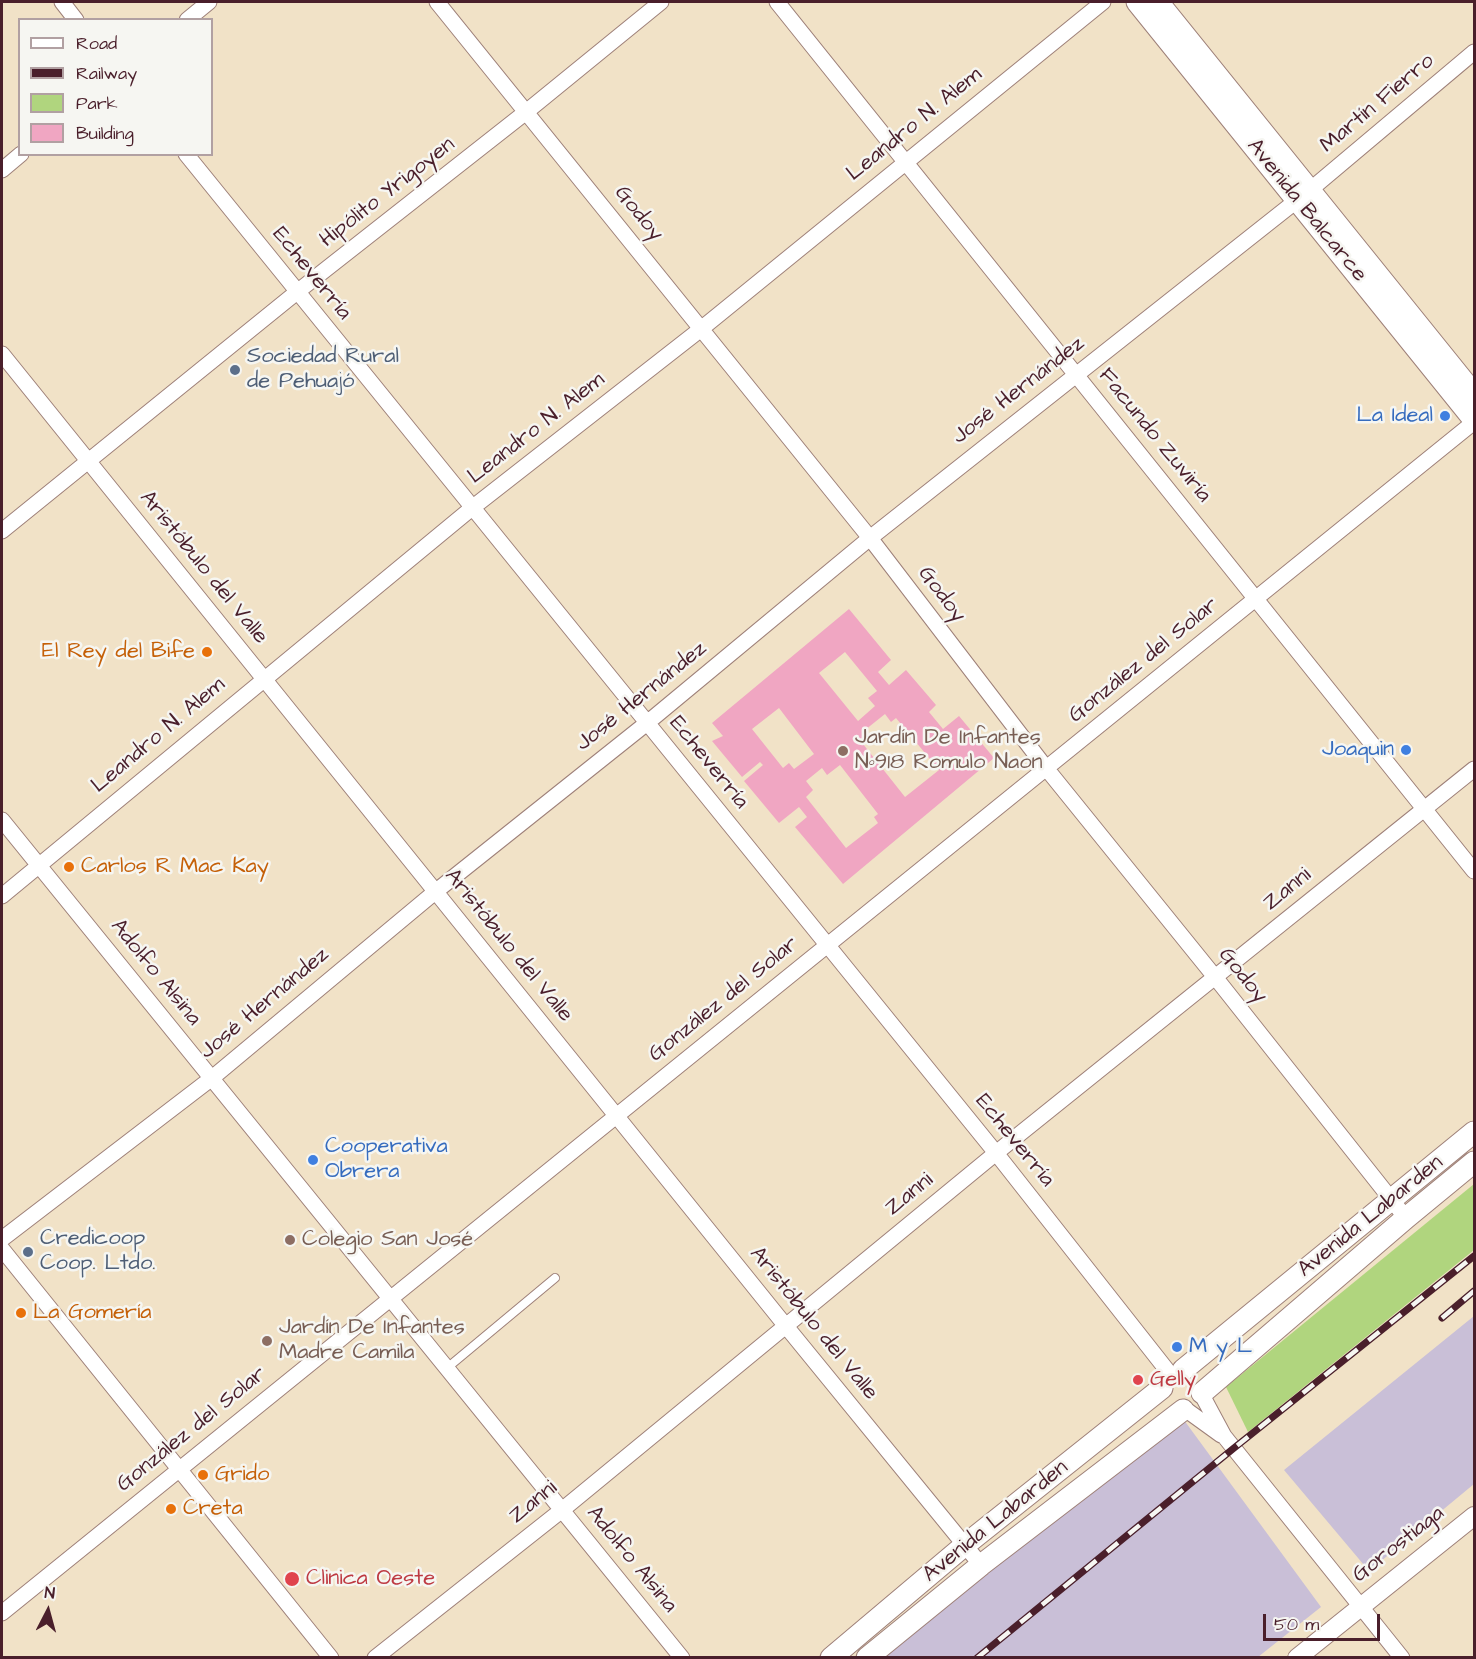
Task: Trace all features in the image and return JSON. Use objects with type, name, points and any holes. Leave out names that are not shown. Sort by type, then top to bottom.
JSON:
[{"type":"main road","name":"Avenida Balcarce","points":[[1137,2],[1474,394]]},
{"type":"main road","name":"Avenida Balcarce","points":[[1158,2],[1474,421]]},
{"type":"main road","name":"Avenida Labarden","points":[[831,1658],[965,1545],[1474,1132]]},
{"type":"main road","name":"Avenida Labarden","points":[[1202,1394],[1474,1162]]},
{"type":"main road","points":[[1191,1372],[1202,1384],[1202,1394],[1196,1405],[1184,1409],[1174,1408],[1163,1396],[1172,1377],[1191,1372]]},
{"type":"main road","name":"Avenida Labarden","points":[[867,1658],[981,1564],[1184,1409]]},
{"type":"street","points":[[62,2],[74,18]]},
{"type":"street","points":[[189,18],[209,2]]},
{"type":"street","name":"Godoy","points":[[437,2],[870,538],[1046,768],[1406,1218]]},
{"type":"street","name":"Hipólito Yrigoyen","points":[[2,531],[661,2]]},
{"type":"street","name":"Facundo Zuviría","points":[[777,2],[1474,871]]},
{"type":"street","name":"Leandro N. Alem","points":[[2,896],[263,678],[472,508],[701,329],[1103,2]]},
{"type":"street","name":"Martín Fierro","points":[[1303,195],[1474,52]]},
{"type":"street","points":[[2,170],[19,156]]},
{"type":"street","name":"Echeverría","points":[[188,156],[996,1153],[1172,1377]]},
{"type":"street","name":"José Hernández","points":[[2,1239],[212,1078],[435,892],[647,723],[870,538],[1303,195]]},
{"type":"street","name":"Aristóbulo del Valle","points":[[2,354],[785,1325],[981,1564]]},
{"type":"street","name":"González del Solar","points":[[2,1613],[1474,421]]},
{"type":"street","name":"Zanni","points":[[375,1658],[562,1510],[996,1153],[1474,769]]},
{"type":"street","name":"Adolfo Alsina","points":[[2,820],[682,1658]]},
{"type":"street","points":[[2,1249],[331,1658]]},
{"type":"street","points":[[1202,1394],[1224,1437],[1402,1658]]},
{"type":"street","points":[[1184,1409],[1224,1437]]},
{"type":"street","name":"Gorostiaga","points":[[1297,1658],[1474,1516]]},
{"type":"lane","points":[[447,1368],[555,1278]]},
{"type":"shaded area","points":[[1474,1316],[1474,1484],[1369,1571],[1284,1470]]},
{"type":"shaded area","points":[[1181,1416],[1321,1607],[1258,1657],[883,1658]]},
{"type":"green space","points":[[1474,1184],[1474,1250],[1248,1432],[1226,1387]]},
{"type":"building","points":[[849,609],[891,660],[878,672],[889,685],[906,670],[936,705],[929,712],[943,729],[959,716],[994,758],[843,884],[795,827],[807,817],[799,807],[779,823],[744,781],[763,765],[760,762],[742,777],[712,741],[723,736],[712,723]],"holes":[[[845,652],[877,691],[868,698],[875,706],[858,721],[819,673]],[[779,708],[814,754],[794,769],[789,763],[783,768],[752,729]],[[885,714],[891,722],[896,718],[939,770],[905,797],[863,744],[871,738],[865,730]],[[840,765],[878,814],[874,817],[878,823],[846,848],[806,797],[813,790],[806,781],[822,768],[827,775]]]},
{"type":"railway","points":[[977,1658],[1474,1256]]},
{"type":"railway","points":[[1442,1318],[1474,1291]]},
{"type":"place","name":"Sociedad Rural de Pehuajó","points":[[235,370]]},
{"type":"place","name":"La Ideal","points":[[1445,416]]},
{"type":"place","name":"El Rey del Bife","points":[[207,652]]},
{"type":"place","name":"Joaquin","points":[[1406,750]]},
{"type":"place","name":"Jardín De Infantes Nº918 Romulo Naon","points":[[843,751]]},
{"type":"place","name":"Carlos R Mac Kay","points":[[69,867]]},
{"type":"place","name":"Cooperativa Obrera","points":[[313,1160]]},
{"type":"place","name":"Colegio San José","points":[[290,1240]]},
{"type":"place","name":"Credicoop Coop. Ltdo.","points":[[28,1252]]},
{"type":"place","name":"La Gomería","points":[[21,1313]]},
{"type":"place","name":"Jardín De Infantes Madre Camila","points":[[267,1341]]},
{"type":"place","name":"M y L","points":[[1177,1347]]},
{"type":"place","name":"Gelly","points":[[1138,1380]]},
{"type":"place","name":"Grido","points":[[203,1475]]},
{"type":"place","name":"Creta","points":[[171,1509]]},
{"type":"place","name":"Clinica Oeste","points":[[292,1579]]}]
